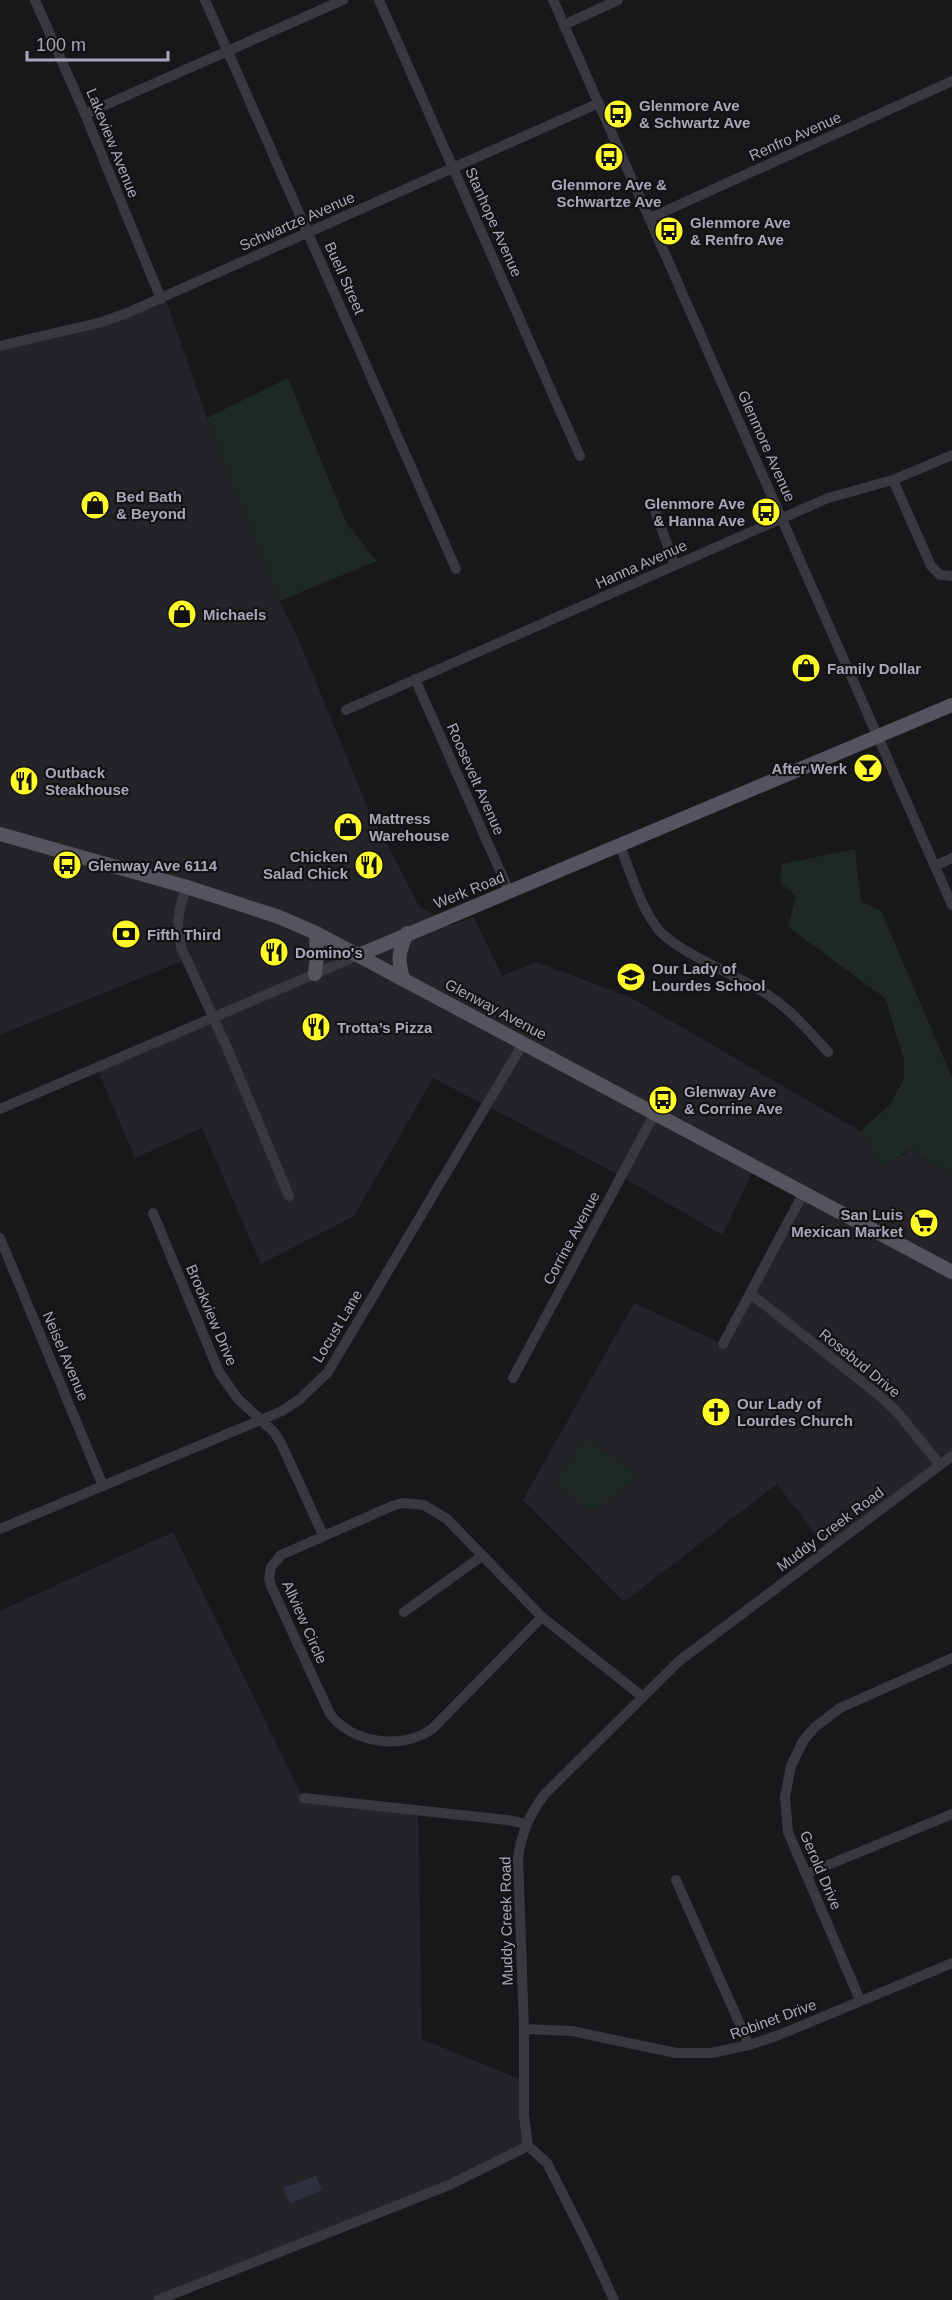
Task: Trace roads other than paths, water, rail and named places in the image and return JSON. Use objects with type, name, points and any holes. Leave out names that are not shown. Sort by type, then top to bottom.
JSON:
[{"type":"main road","name":"Werk Road","points":[[359,955],[952,705]]},
{"type":"main road","name":"Glenway Avenue","points":[[0,834],[187,887],[279,917],[316,933],[952,1272]]},
{"type":"main road","points":[[315,974],[316,933]]},
{"type":"main road","points":[[403,978],[398,957],[399,949],[407,933]]},
{"type":"street","name":"Lakeview Avenue","points":[[35,0],[161,298]]},
{"type":"street","name":"Buell Street","points":[[206,0],[456,569]]},
{"type":"street","points":[[85,114],[343,0]]},
{"type":"street","name":"Stanhope Avenue","points":[[380,0],[580,456]]},
{"type":"street","name":"Glenmore Avenue","points":[[553,0],[952,905]]},
{"type":"street","points":[[564,25],[618,0]]},
{"type":"street","name":"Renfro Avenue","points":[[650,218],[952,81]]},
{"type":"street","name":"Schwartze Avenue","points":[[0,346],[102,322],[161,298],[599,103]]},
{"type":"street","name":"Hanna Avenue","points":[[346,710],[782,518],[840,494],[893,480],[952,455]]},
{"type":"street","points":[[893,480],[931,566],[940,574],[952,576]]},
{"type":"street","points":[[655,511],[675,565]]},
{"type":"street","name":"Roosevelt Avenue","points":[[415,680],[509,891]]},
{"type":"street","points":[[620,846],[652,920],[668,939],[763,991],[798,1018],[828,1052]]},
{"type":"street","points":[[935,866],[952,858]]},
{"type":"street","points":[[187,887],[178,921],[179,940],[289,1196]]},
{"type":"street","name":"Werk Road","points":[[0,1109],[359,955]]},
{"type":"street","name":"Locust Lane","points":[[0,1529],[282,1411],[300,1399],[328,1372],[524,1042]]},
{"type":"street","name":"Corrine Avenue","points":[[513,1378],[656,1113]]},
{"type":"street","points":[[723,1344],[804,1192]]},
{"type":"street","name":"Brookview Drive","points":[[153,1213],[219,1372],[238,1399],[258,1420],[274,1432],[323,1535]]},
{"type":"street","name":"Neisel Avenue","points":[[0,1238],[103,1486]]},
{"type":"street","name":"Rosebud Drive","points":[[751,1294],[880,1396],[898,1413],[940,1465]]},
{"type":"street","name":"Muddy Creek Road","points":[[528,2146],[524,2115],[524,2029],[518,1857],[526,1824],[544,1795],[679,1661],[952,1456]]},
{"type":"street","name":"Allview Circle","points":[[542,1617],[425,1733],[406,1740],[393,1741],[356,1735],[346,1730],[330,1714],[269,1579],[271,1567],[281,1555],[392,1506],[415,1503],[435,1510],[447,1519],[542,1617],[643,1697]]},
{"type":"street","points":[[404,1612],[482,1556]]},
{"type":"street","name":"Gerold Drive","points":[[860,2000],[788,1832],[784,1797],[790,1766],[803,1741],[825,1718],[840,1708],[952,1658]]},
{"type":"street","points":[[303,1798],[496,1818],[526,1824]]},
{"type":"street","points":[[806,1874],[952,1814]]},
{"type":"street","points":[[676,1880],[749,2045]]},
{"type":"street","name":"Robinet Drive","points":[[524,2029],[572,2031],[663,2051],[694,2055],[711,2054],[779,2035],[952,1963]]},
{"type":"street","points":[[158,2300],[448,2185],[528,2146],[547,2163],[614,2300]]},
{"type":"water","points":[[316,2176],[322,2190],[290,2204],[283,2188]]},
{"type":"place","name":"Glenmore Ave & Schwartz Ave","points":[[618,114]]},
{"type":"place","name":"Glenmore Ave & Schwartze Ave","points":[[609,157]]},
{"type":"place","name":"Glenmore Ave & Renfro Ave","points":[[669,231]]},
{"type":"place","name":"Bed Bath & Beyond","points":[[95,505]]},
{"type":"place","name":"Glenmore Ave & Hanna Ave","points":[[766,512]]},
{"type":"place","name":"Michaels","points":[[182,614]]},
{"type":"place","name":"Family Dollar","points":[[806,668]]},
{"type":"place","name":"After Werk","points":[[868,768]]},
{"type":"place","name":"Outback Steakhouse","points":[[24,781]]},
{"type":"place","name":"Mattress Warehouse","points":[[348,827]]},
{"type":"place","name":"Glenway Ave 6114","points":[[67,865]]},
{"type":"place","name":"Chicken Salad Chick","points":[[369,865]]},
{"type":"place","name":"Fifth Third","points":[[126,934]]},
{"type":"place","name":"Domino's","points":[[274,952]]},
{"type":"place","name":"Our Lady of Lourdes School","points":[[631,977]]},
{"type":"place","name":"Trotta’s Pizza","points":[[316,1027]]},
{"type":"place","name":"Glenway Ave & Corrine Ave","points":[[663,1100]]},
{"type":"place","name":"San Luis Mexican Market","points":[[924,1223]]},
{"type":"place","name":"Our Lady of Lourdes Church","points":[[716,1412]]}]
